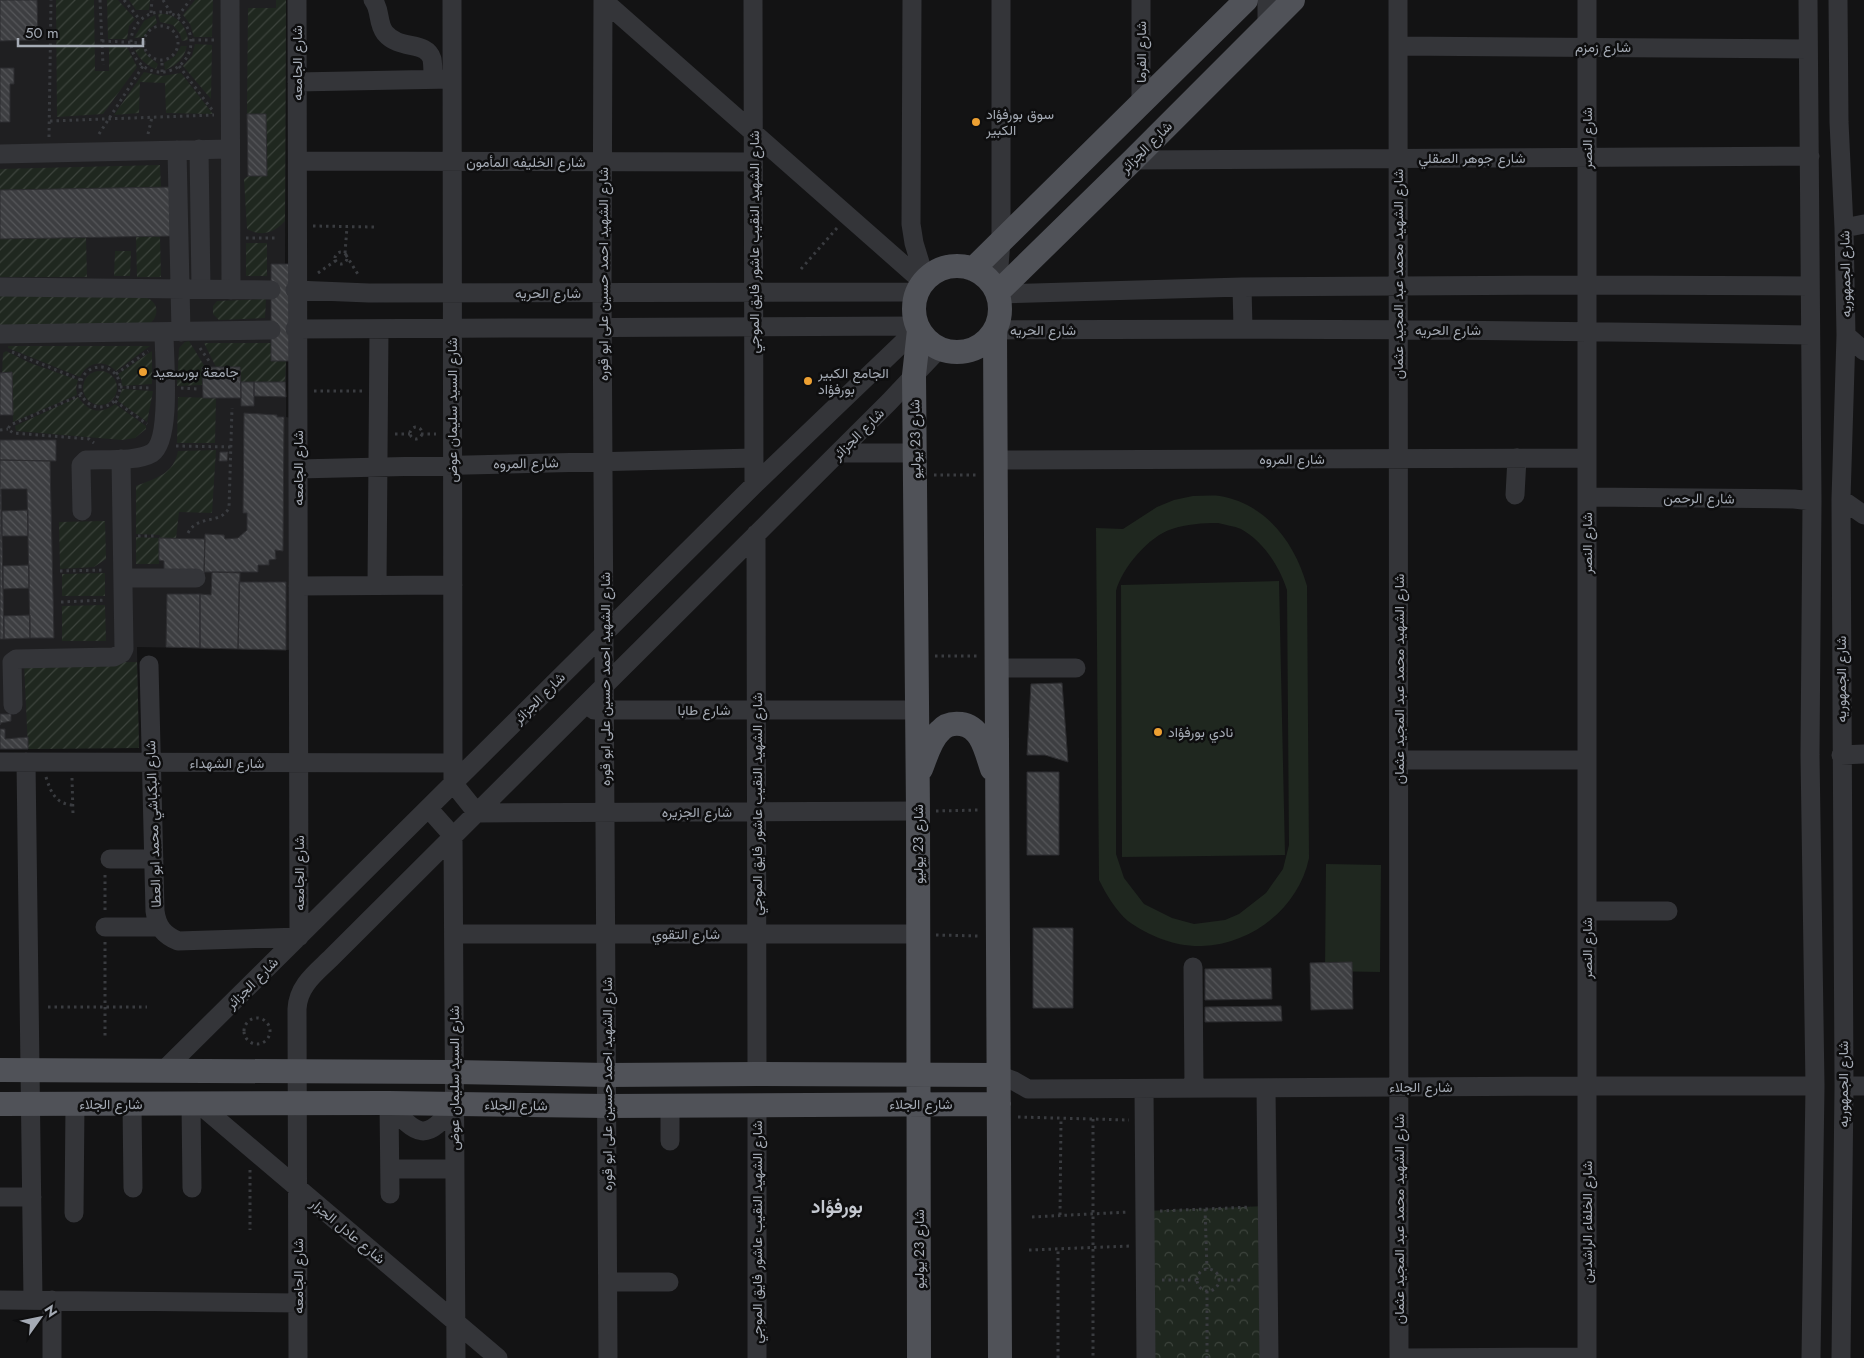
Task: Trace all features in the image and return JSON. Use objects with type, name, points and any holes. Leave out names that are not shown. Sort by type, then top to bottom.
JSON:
[{"type":"main road","points":[[973,269],[1246,0]]},
{"type":"main road","name":"شارع الجزائر","points":[[997,293],[1293,0]]},
{"type":"main road","points":[[963,266],[973,269],[987,278],[997,293],[1000,318],[995,330],[988,340],[970,351],[960,353],[939,349],[928,341],[918,328],[914,309],[922,284],[942,268],[963,266]]},
{"type":"main road","name":"شارع 23 يوليو","points":[[918,328],[914,375],[918,776],[919,1358]]},
{"type":"main road","points":[[995,330],[1000,1358]]},
{"type":"main road","points":[[918,776],[935,736],[940,730],[955,723],[964,724],[971,728],[982,740],[998,798]]},
{"type":"main road","name":"شارع الجلاء","points":[[0,1070],[454,1072],[607,1075],[998,1075]]},
{"type":"main road","name":"شارع الجلاء","points":[[0,1104],[390,1103],[607,1106],[919,1104],[999,1110]]},
{"type":"street","points":[[230,0],[231,290]]},
{"type":"street","name":"شارع الجامعه","points":[[297,0],[298,161],[307,229],[296,290],[298,392],[299,937]]},
{"type":"street","points":[[297,82],[442,79],[432,62],[430,54],[424,48],[403,45],[389,37],[380,24],[378,8],[374,0]]},
{"type":"street","name":"شارع السيد سليمان عوض","points":[[452,0],[442,79],[451,162],[453,783]]},
{"type":"street","points":[[603,0],[848,215],[922,284]]},
{"type":"street","name":"شارع الشهيد احمد حسين على ابو قوره","points":[[603,0],[602,293],[608,1358]]},
{"type":"street","name":"شارع الشهيد النقيب عاشور فايق الموجي","points":[[753,0],[754,485]]},
{"type":"street","points":[[912,0],[911,224],[922,284]]},
{"type":"street","points":[[1001,0],[1000,241],[997,293],[1242,287],[1587,284],[1810,286]]},
{"type":"street","name":"شارع الفرما","points":[[1141,0],[1141,103]]},
{"type":"street","points":[[1267,0],[1267,25]]},
{"type":"street","name":"شارع الشهيد محمد عبد المجيد عثمان","points":[[1398,0],[1400,1358]]},
{"type":"street","name":"شارع النصر","points":[[1587,0],[1588,1086]]},
{"type":"street","name":"شارع الجمهوريه","points":[[1808,0],[1812,501],[1810,755],[1815,1086],[1811,1358]]},
{"type":"street","name":"شارع الجمهوريه","points":[[1838,0],[1839,122],[1844,228],[1846,335],[1840,499],[1844,1086],[1841,1358]]},
{"type":"street","name":"شارع زمزم","points":[[1398,46],[1808,49]]},
{"type":"street","points":[[1809,124],[1839,122]]},
{"type":"street","points":[[0,154],[230,148]]},
{"type":"street","points":[[200,149],[202,289]]},
{"type":"street","points":[[82,511],[81,465],[86,460],[143,457],[153,453],[159,446],[165,424],[170,335],[180,289],[177,150]]},
{"type":"street","name":"شارع جوهر الصقلي","points":[[1133,160],[1810,156]]},
{"type":"street","name":"شارع الخليفه المأمون","points":[[298,161],[754,162]]},
{"type":"street","points":[[1844,228],[1864,224]]},
{"type":"street","name":"شارع الحريه","points":[[296,290],[369,293],[754,292],[922,284]]},
{"type":"street","points":[[0,287],[271,290]]},
{"type":"street","points":[[1242,287],[1243,328]]},
{"type":"street","points":[[297,329],[918,328]]},
{"type":"street","name":"شارع الجزائر","points":[[164,1070],[754,485],[918,328]]},
{"type":"street","name":"شارع الحريه","points":[[995,330],[1243,328],[1810,335]]},
{"type":"street","points":[[377,585],[379,329]]},
{"type":"street","points":[[3,342],[271,330]]},
{"type":"street","points":[[1846,335],[1864,351]]},
{"type":"street","name":"شارع الجزائر","points":[[298,1104],[297,1009],[303,988],[453,836],[839,453],[939,349]]},
{"type":"street","points":[[839,453],[916,464]]},
{"type":"street","name":"شارع المروه","points":[[298,469],[754,458]]},
{"type":"street","points":[[1516,495],[1517,458]]},
{"type":"street","name":"شارع المروه","points":[[996,468],[1398,459],[1587,458]]},
{"type":"street","points":[[13,705],[12,662],[16,659],[114,657],[122,653],[125,644],[121,459]]},
{"type":"street","name":"شارع الرحمن","points":[[1587,497],[1794,499],[1812,501]]},
{"type":"street","points":[[1840,499],[1864,515]]},
{"type":"street","name":"شارع الشهيد النقيب عاشور فايق الموجي","points":[[756,534],[757,1074]]},
{"type":"street","points":[[123,574],[196,578]]},
{"type":"street","points":[[298,586],[453,584]]},
{"type":"street","points":[[1811,650],[1841,650]]},
{"type":"street","points":[[997,662],[1076,668]]},
{"type":"street","name":"شارع البكباشي محمد ابو العطا","points":[[148,666],[155,912],[159,927],[164,933],[178,941],[299,937]]},
{"type":"street","name":"شارع طابا","points":[[580,710],[917,710]]},
{"type":"street","points":[[1842,755],[1864,754]]},
{"type":"street","points":[[1399,760],[1587,760]]},
{"type":"street","name":"شارع الشهداء","points":[[0,762],[453,763]]},
{"type":"street","points":[[33,1300],[31,1070],[35,762]]},
{"type":"street","points":[[453,783],[477,813]]},
{"type":"street","points":[[428,808],[453,836]]},
{"type":"street","name":"شارع الجزيره","points":[[477,813],[918,811]]},
{"type":"street","name":"شارع السيد سليمان عوض","points":[[453,836],[456,1358]]},
{"type":"street","points":[[110,858],[154,859]]},
{"type":"street","points":[[1588,911],[1668,911]]},
{"type":"street","points":[[105,927],[159,927]]},
{"type":"street","name":"شارع التقوي","points":[[454,934],[918,934]]},
{"type":"street","points":[[1194,967],[1194,1088]]},
{"type":"street","name":"شارع الجلاء","points":[[998,1075],[1028,1089],[1815,1086]]},
{"type":"street","name":"شارع الخلفاء الراشدين","points":[[1587,1358],[1588,1086]]},
{"type":"street","points":[[1844,1086],[1864,1086]]},
{"type":"street","points":[[1266,1088],[1269,1358]]},
{"type":"street","name":"شارع الجلاء","points":[[999,1110],[1028,1089]]},
{"type":"street","points":[[1144,1089],[1146,1358]]},
{"type":"street","points":[[390,1103],[390,1194]]},
{"type":"street","points":[[74,1104],[74,1213]]},
{"type":"street","points":[[132,1104],[133,1188]]},
{"type":"street","points":[[192,1188],[195,1104]]},
{"type":"street","name":"شارع عادل الجزار","points":[[195,1104],[250,1147],[498,1358]]},
{"type":"street","name":"شارع الجامعه","points":[[298,1104],[298,1358]]},
{"type":"street","points":[[670,1105],[670,1141]]},
{"type":"street","name":"شارع الشهيد النقيب عاشور فايق الموجي","points":[[757,1105],[757,1358]]},
{"type":"street","points":[[390,1169],[455,1169]]},
{"type":"street","points":[[0,1197],[32,1197]]},
{"type":"street","points":[[608,1282],[669,1282]]},
{"type":"street","points":[[0,1300],[298,1303]]},
{"type":"street","points":[[52,1300],[52,1358]]},
{"type":"street","points":[[1400,1358],[1587,1358]]},
{"type":"path","points":[[49,153],[51,0]]},
{"type":"path","points":[[100,0],[103,65]]},
{"type":"path","points":[[124,0],[140,20]]},
{"type":"path","points":[[151,13],[152,0]]},
{"type":"path","points":[[163,0],[172,13]]},
{"type":"path","points":[[178,16],[190,0]]},
{"type":"path","points":[[151,13],[172,13],[184,22],[189,30],[192,40],[189,54],[180,66],[174,69],[162,72],[143,66],[135,55],[131,42],[134,30],[140,20],[151,13]]},
{"type":"path","points":[[159,26],[175,33],[178,44],[173,55],[162,60],[152,57],[144,43],[149,32],[159,26]]},
{"type":"path","points":[[192,40],[229,41]]},
{"type":"path","points":[[102,41],[144,43]]},
{"type":"path","points":[[162,60],[162,72]]},
{"type":"path","points":[[87,152],[143,66]]},
{"type":"path","points":[[50,121],[216,115],[180,66]]},
{"type":"path","points":[[801,270],[848,215]]},
{"type":"path","points":[[307,229],[347,226],[375,227]]},
{"type":"path","points":[[335,261],[339,264],[345,262],[347,226]]},
{"type":"path","points":[[230,237],[276,238]]},
{"type":"path","points":[[318,273],[335,261],[336,254],[340,252],[345,253]]},
{"type":"path","points":[[314,268],[324,276]]},
{"type":"path","points":[[352,278],[360,278]]},
{"type":"path","points":[[116,374],[170,335]]},
{"type":"path","points":[[3,342],[81,380]]},
{"type":"path","points":[[94,367],[106,367],[116,374],[120,387],[119,394],[111,405],[100,408],[94,407],[84,400],[79,385],[88,370],[94,367]]},
{"type":"path","points":[[298,392],[379,391]]},
{"type":"path","points":[[8,429],[10,425],[81,395]]},
{"type":"path","points":[[188,533],[198,522],[222,516],[229,508],[232,408]]},
{"type":"path","points":[[0,430],[8,429],[13,433],[91,439],[94,442],[95,460]]},
{"type":"path","points":[[916,464],[996,468]]},
{"type":"path","points":[[60,571],[123,574]]},
{"type":"path","points":[[61,602],[124,599]]},
{"type":"path","points":[[917,656],[997,662]]},
{"type":"path","points":[[35,762],[51,793],[60,802],[73,805]]},
{"type":"path","points":[[72,762],[73,814]]},
{"type":"path","points":[[918,811],[998,798]]},
{"type":"path","points":[[105,1039],[105,862],[110,858]]},
{"type":"path","points":[[918,934],[998,936]]},
{"type":"path","points":[[48,1007],[147,1007]]},
{"type":"path","points":[[258,1018],[269,1024],[271,1033],[266,1042],[257,1045],[247,1041],[244,1030],[248,1021],[258,1018]]},
{"type":"path","points":[[999,1110],[1061,1119],[1144,1121]]},
{"type":"path","points":[[1060,1215],[1061,1119]]},
{"type":"path","points":[[1093,1119],[1093,1358]]},
{"type":"path","points":[[250,1147],[250,1230]]},
{"type":"path","points":[[1205,1209],[1207,1269]]},
{"type":"path","points":[[1029,1250],[1145,1246]]},
{"type":"path","points":[[1058,1248],[1058,1358]]},
{"type":"path","points":[[1207,1269],[1214,1271],[1218,1277],[1215,1288],[1207,1291],[1201,1288],[1196,1280],[1200,1272],[1207,1269]]},
{"type":"path","points":[[1146,1280],[1196,1280]]},
{"type":"path","points":[[1218,1280],[1240,1280]]},
{"type":"path","points":[[1207,1291],[1208,1358]]},
{"type":"shaded area","name":"جامعة بورسعيد","points":[[0,0],[286,0],[285,264],[295,361],[286,361],[286,417],[292,418],[291,650],[137,647],[139,748],[0,749]]},
{"type":"green space","points":[[56,0],[94,0],[95,71],[109,71],[109,45],[127,47],[137,67],[103,114],[57,117]]},
{"type":"green space","points":[[107,0],[118,0],[135,19],[129,26],[127,39],[108,39]]},
{"type":"green space","points":[[129,0],[150,0],[149,10],[136,10]]},
{"type":"green space","points":[[195,0],[213,0],[212,37],[194,37],[190,24],[183,15]]},
{"type":"green space","points":[[276,0],[286,0],[285,221],[272,231],[258,233],[247,229],[244,179],[248,176],[267,176],[266,114],[247,114],[248,8],[276,8]]},
{"type":"green space","points":[[158,14],[169,15],[178,20],[185,29],[188,40],[182,41],[180,34],[173,25],[160,22]]},
{"type":"green space","points":[[155,15],[157,23],[148,30],[144,37],[134,38],[144,21]]},
{"type":"green space","points":[[195,44],[212,45],[211,99],[183,66],[192,56]]},
{"type":"green space","points":[[181,46],[187,46],[182,58],[174,66],[165,70],[164,63],[175,56]]},
{"type":"green space","points":[[142,48],[158,64],[156,69],[146,64],[139,57],[135,50]]},
{"type":"green space","points":[[144,72],[162,76],[181,73],[213,114],[166,113],[165,83],[140,82],[139,113],[114,115]]},
{"type":"green space","points":[[160,165],[161,187],[0,190],[0,169]]},
{"type":"green space","points":[[136,236],[160,236],[161,277],[137,277]]},
{"type":"green space","points":[[86,237],[87,277],[0,277],[0,239]]},
{"type":"green space","points":[[246,243],[267,243],[267,276],[246,276]]},
{"type":"green space","points":[[115,251],[131,251],[130,276],[114,276]]},
{"type":"green space","points":[[0,295],[144,297],[155,304],[156,312],[149,324],[0,327]]},
{"type":"green space","points":[[266,299],[265,318],[219,320],[213,314],[213,306],[217,301]]},
{"type":"green space","points":[[189,341],[205,367],[202,368],[202,385],[177,386],[179,348]]},
{"type":"green space","points":[[204,343],[271,343],[271,361],[286,361],[285,382],[241,382],[240,367],[216,367]]},
{"type":"green space","points":[[8,346],[150,346],[116,371],[106,365],[96,364],[87,368],[80,377],[8,348]]},
{"type":"green space","points":[[6,351],[30,363],[78,380],[77,395],[13,422],[12,373],[2,373],[3,353]]},
{"type":"green space","points":[[152,351],[152,384],[122,386],[118,374]]},
{"type":"green space","points":[[100,371],[112,376],[117,388],[112,400],[100,405],[88,400],[83,388],[88,376]]},
{"type":"green space","points":[[122,389],[153,391],[147,422],[118,401]]},
{"type":"green space","points":[[78,397],[86,406],[100,411],[115,404],[146,426],[146,429],[135,438],[122,440],[16,431],[15,426]]},
{"type":"green space","points":[[178,397],[216,398],[215,443],[177,443]]},
{"type":"green space","points":[[216,450],[212,513],[179,512],[176,538],[159,538],[160,535],[136,534],[136,486],[168,470],[173,465],[178,451]]},
{"type":"green space","points":[[1193,496],[1220,496],[1237,500],[1252,508],[1277,528],[1287,541],[1302,570],[1307,586],[1309,858],[1304,876],[1284,907],[1271,920],[1239,938],[1221,944],[1202,946],[1182,945],[1163,940],[1128,921],[1119,912],[1099,880],[1096,528],[1123,529],[1157,507],[1174,500]],"holes":[[[1218,523],[1241,529],[1256,540],[1270,555],[1280,572],[1287,590],[1289,845],[1283,869],[1266,893],[1239,914],[1225,920],[1194,924],[1172,918],[1144,904],[1124,878],[1116,854],[1116,591],[1130,563],[1154,538],[1183,526]]]},
{"type":"green space","points":[[105,521],[106,559],[94,567],[60,569],[59,522]]},
{"type":"green space","points":[[136,537],[159,538],[159,564],[136,564]]},
{"type":"green space","points":[[105,573],[105,596],[62,596],[62,574]]},
{"type":"green space","points":[[1279,581],[1285,855],[1122,857],[1121,585]]},
{"type":"green space","points":[[105,605],[106,641],[62,641],[62,606]]},
{"type":"green space","points":[[137,662],[139,748],[28,749],[24,663]]},
{"type":"green space","points":[[1326,864],[1381,865],[1380,972],[1325,971]]},
{"type":"green space","points":[[1267,1206],[1269,1358],[1146,1358],[1145,1211]]},
{"type":"building","points":[[0,0],[37,0],[38,40],[0,41]]},
{"type":"building","points":[[0,68],[14,68],[14,84],[10,84],[10,122],[0,122]]},
{"type":"building","points":[[247,114],[266,114],[267,176],[248,176]]},
{"type":"building","points":[[172,187],[173,236],[0,239],[0,190]]},
{"type":"building","points":[[271,264],[295,264],[295,361],[271,361]]},
{"type":"building","points":[[202,367],[240,367],[241,398],[203,398]]},
{"type":"building","points":[[12,372],[13,415],[0,415],[0,373]]},
{"type":"building","points":[[241,382],[254,382],[254,406],[241,406]]},
{"type":"building","points":[[254,382],[285,382],[286,397],[254,396]]},
{"type":"building","points":[[244,413],[284,417],[283,551],[275,550],[276,559],[269,560],[269,565],[258,565],[258,572],[204,572],[205,534],[224,535],[225,539],[238,538],[247,530],[247,513],[243,513]]},
{"type":"building","points":[[0,440],[56,440],[56,461],[0,460]]},
{"type":"building","points":[[220,452],[228,452],[227,461],[219,461]]},
{"type":"building","points":[[0,460],[50,461],[54,638],[30,638],[27,489],[1,489],[4,639],[0,639]]},
{"type":"building","points":[[28,510],[28,536],[2,536],[2,511]]},
{"type":"building","points":[[159,538],[205,539],[204,577],[164,569],[164,561],[159,560]]},
{"type":"building","points":[[29,565],[29,588],[3,589],[3,566]]},
{"type":"building","points":[[212,572],[240,573],[238,649],[200,648],[200,594],[211,595]]},
{"type":"building","points":[[239,582],[286,582],[286,650],[238,649]]},
{"type":"building","points":[[167,594],[200,594],[200,648],[166,647]]},
{"type":"building","points":[[30,615],[30,638],[4,639],[4,616]]},
{"type":"building","points":[[1062,683],[1068,762],[1045,755],[1027,755],[1031,684]]},
{"type":"building","points":[[0,714],[11,714],[11,721],[1,723],[0,725]]},
{"type":"building","points":[[0,729],[5,729],[5,739],[28,737],[28,749],[0,749]]},
{"type":"building","points":[[1027,772],[1059,772],[1059,855],[1027,855]]},
{"type":"building","points":[[1033,928],[1073,928],[1073,1008],[1033,1008]]},
{"type":"building","points":[[1352,962],[1353,1009],[1311,1010],[1310,963]]},
{"type":"building","points":[[1271,968],[1272,999],[1205,1000],[1205,969]]},
{"type":"building","points":[[1281,1006],[1282,1021],[1205,1022],[1205,1007]]},
{"type":"place","name":"سوق بورفؤاد الكبير","points":[[976,122]]},
{"type":"place","name":"جامعة بورسعيد","points":[[143,372]]},
{"type":"place","name":"الجامع الكبير بورفؤاد","points":[[808,381]]},
{"type":"place","name":"نادي بورفؤاد","points":[[1158,732]]},
{"type":"district","name":"بورفؤاد","points":[[837,1206]]}]
